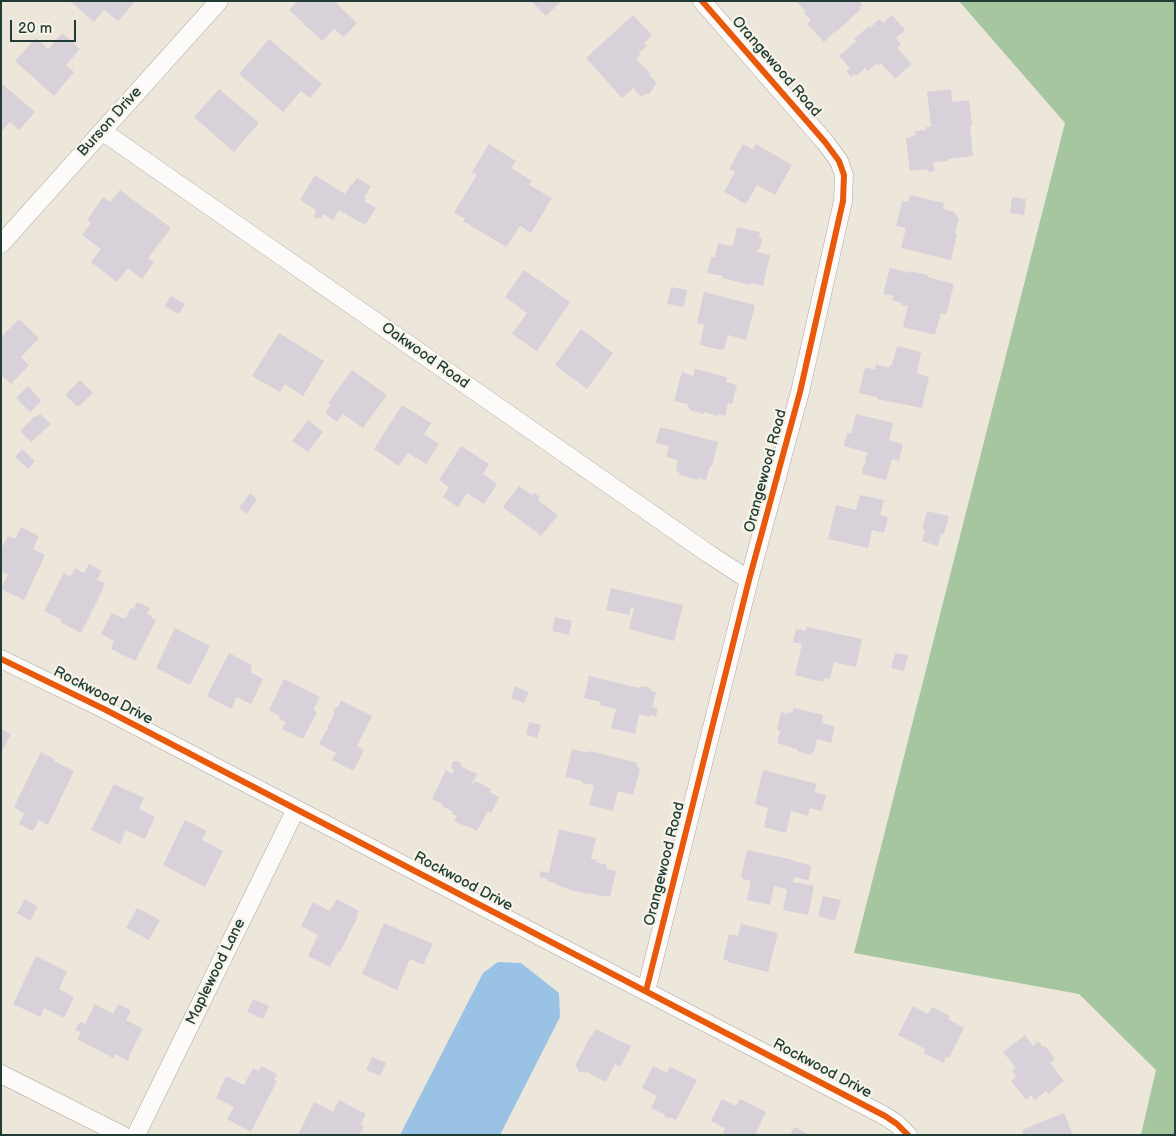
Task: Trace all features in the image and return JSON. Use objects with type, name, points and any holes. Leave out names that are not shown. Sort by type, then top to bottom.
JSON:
[{"type":"street","name":"Burson Drive","points":[[1,244],[218,1]]},
{"type":"street","name":"Orangewood Road","points":[[646,991],[749,580],[800,392],[843,201],[844,175],[839,161],[825,142],[702,1]]},
{"type":"street","name":"Oakwood Road","points":[[102,131],[700,548],[749,580]]},
{"type":"street","name":"Rockwood Drive","points":[[1,660],[104,709],[885,1116],[908,1135]]},
{"type":"street","name":"Maplewood Lane","points":[[136,1135],[296,809]]},
{"type":"street","points":[[1,1074],[122,1135]]},
{"type":"green space","points":[[959,1],[1175,1],[1175,1135],[1141,1135],[1156,1070],[1079,994],[854,953],[1065,123]]},
{"type":"water","points":[[498,962],[521,963],[559,993],[560,1017],[500,1135],[400,1135],[483,973]]},
{"type":"building","points":[[70,1],[131,1],[134,3],[118,21],[104,10],[94,22]]},
{"type":"building","points":[[298,1],[334,1],[357,23],[344,37],[334,29],[322,41],[289,10]]},
{"type":"building","points":[[535,1],[561,1],[546,16],[533,3]]},
{"type":"building","points":[[796,1],[859,1],[863,5],[860,7],[861,9],[824,42],[807,24],[811,20]]},
{"type":"building","points":[[633,15],[652,35],[644,43],[647,46],[639,53],[640,55],[636,59],[657,83],[648,95],[646,93],[641,97],[633,88],[622,98],[586,58]]},
{"type":"building","points":[[892,15],[905,30],[896,38],[901,44],[897,48],[912,64],[895,79],[881,63],[879,65],[876,64],[868,71],[865,68],[856,76],[854,74],[851,77],[846,71],[850,68],[839,56],[869,26],[870,28],[879,19],[883,23]]},
{"type":"building","points":[[62,33],[80,49],[66,65],[74,72],[54,96],[15,61],[36,38],[48,49]]},
{"type":"building","points":[[269,39],[322,84],[310,98],[301,91],[283,112],[239,74]]},
{"type":"building","points":[[1,83],[35,112],[19,130],[10,122],[1,132]]},
{"type":"building","points":[[219,89],[259,123],[234,152],[194,117]]},
{"type":"building","points":[[951,89],[952,102],[969,100],[973,156],[933,162],[935,171],[928,172],[927,169],[910,171],[906,138],[916,135],[915,131],[926,130],[926,127],[931,127],[927,92]]},
{"type":"building","points":[[489,144],[516,161],[511,168],[532,181],[529,185],[552,198],[531,233],[520,226],[506,247],[463,221],[465,219],[454,212],[477,175],[472,172]]},
{"type":"building","points":[[743,144],[753,150],[756,144],[792,165],[775,195],[757,185],[746,204],[724,192],[735,172],[729,169]]},
{"type":"building","points":[[315,175],[345,194],[357,178],[371,186],[364,197],[366,198],[364,201],[376,208],[365,225],[339,210],[333,220],[323,214],[318,219],[314,217],[316,210],[300,200]]},
{"type":"building","points":[[120,190],[171,228],[148,258],[154,262],[142,279],[128,268],[117,282],[91,262],[101,249],[82,235],[91,223],[87,220],[103,197],[110,202]]},
{"type":"building","points":[[910,195],[944,203],[943,209],[954,212],[959,219],[951,260],[901,248],[906,228],[896,226],[902,201],[908,202]]},
{"type":"building","points":[[1012,197],[1026,199],[1024,215],[1010,213]]},
{"type":"building","points":[[737,227],[760,232],[759,237],[762,238],[760,249],[757,252],[770,255],[763,286],[751,283],[751,285],[707,273],[711,257],[715,258],[718,243],[733,246]]},
{"type":"building","points":[[890,268],[928,275],[928,277],[954,284],[946,315],[941,313],[935,335],[903,327],[908,306],[901,305],[902,303],[892,300],[894,296],[883,294]]},
{"type":"building","points":[[524,270],[570,302],[537,351],[512,334],[527,313],[505,297]]},
{"type":"building","points":[[671,287],[687,290],[684,307],[667,304]]},
{"type":"building","points":[[704,292],[755,305],[746,340],[728,335],[724,349],[722,348],[721,350],[700,345],[704,325],[697,323]]},
{"type":"building","points":[[171,296],[185,304],[179,314],[164,306]]},
{"type":"building","points":[[19,319],[39,338],[21,357],[29,365],[11,384],[1,375],[1,337]]},
{"type":"building","points":[[581,329],[613,353],[587,389],[555,365]]},
{"type":"building","points":[[279,333],[324,361],[303,396],[285,384],[280,392],[252,376]]},
{"type":"building","points":[[897,346],[921,352],[917,373],[929,377],[922,408],[877,399],[877,397],[859,393],[865,367],[875,370],[876,364],[889,368],[892,365]]},
{"type":"building","points":[[695,369],[727,377],[726,382],[737,385],[732,404],[728,403],[725,416],[704,412],[703,414],[689,410],[688,404],[674,401],[682,372],[693,376]]},
{"type":"building","points":[[352,370],[387,395],[363,428],[343,414],[337,422],[325,413],[331,405],[328,403]]},
{"type":"building","points":[[80,380],[93,393],[78,407],[65,395]]},
{"type":"building","points":[[28,386],[41,401],[30,412],[16,398]]},
{"type":"building","points":[[402,405],[431,423],[424,434],[439,444],[426,464],[408,453],[399,466],[374,449]]},
{"type":"building","points":[[40,414],[51,424],[31,442],[20,431]]},
{"type":"building","points":[[856,414],[893,423],[889,440],[903,444],[899,461],[892,459],[886,480],[862,474],[868,453],[844,446],[847,433],[851,434]]},
{"type":"building","points":[[308,420],[323,432],[308,452],[292,441]]},
{"type":"building","points":[[660,427],[718,442],[712,466],[710,466],[706,480],[679,475],[680,473],[676,471],[678,460],[666,457],[669,446],[656,443]]},
{"type":"building","points":[[461,446],[489,464],[483,474],[497,484],[484,504],[467,493],[458,507],[443,497],[449,487],[439,480]]},
{"type":"building","points":[[22,449],[35,461],[28,469],[15,457]]},
{"type":"building","points":[[519,486],[532,495],[534,493],[540,497],[538,500],[558,515],[541,536],[503,507]]},
{"type":"building","points":[[250,493],[257,499],[247,514],[239,508]]},
{"type":"building","points":[[860,495],[884,500],[880,515],[888,517],[884,533],[872,530],[868,548],[828,539],[836,505],[856,510]]},
{"type":"building","points":[[927,511],[949,516],[944,534],[941,534],[938,546],[922,541],[925,529],[922,529]]},
{"type":"building","points":[[21,527],[39,536],[33,549],[45,555],[24,600],[1,589],[8,575],[1,571],[1,549],[8,536],[15,539]]},
{"type":"building","points":[[89,564],[102,571],[97,580],[105,583],[81,633],[44,611],[64,573],[70,577],[75,568],[84,573]]},
{"type":"building","points":[[611,588],[683,605],[674,641],[629,629],[634,608],[631,607],[629,615],[606,610]]},
{"type":"building","points":[[137,602],[150,608],[147,614],[156,620],[135,661],[111,649],[114,641],[101,634],[112,613],[125,619],[131,608],[134,609]]},
{"type":"building","points":[[555,617],[572,621],[569,635],[552,631]]},
{"type":"building","points":[[806,627],[862,639],[856,667],[834,662],[830,679],[824,678],[823,682],[795,675],[802,644],[793,642],[796,629],[806,631]]},
{"type":"building","points":[[175,628],[210,646],[190,685],[156,668]]},
{"type":"building","points":[[229,653],[252,665],[250,672],[263,679],[251,704],[237,697],[231,709],[207,696]]},
{"type":"building","points":[[895,653],[908,655],[904,671],[891,668]]},
{"type":"building","points":[[589,676],[639,688],[642,686],[650,688],[651,691],[656,692],[652,707],[658,708],[656,716],[650,715],[649,717],[639,714],[635,734],[611,728],[616,709],[600,705],[601,702],[584,698]]},
{"type":"building","points":[[284,679],[320,697],[313,710],[317,712],[303,739],[282,729],[286,722],[279,719],[280,716],[269,710]]},
{"type":"building","points":[[515,686],[529,692],[524,703],[511,698]]},
{"type":"building","points":[[341,700],[372,716],[357,746],[364,750],[353,771],[332,760],[336,753],[319,744],[335,713],[333,712]]},
{"type":"building","points":[[794,708],[823,715],[822,723],[835,727],[831,743],[817,739],[812,755],[777,743],[780,731],[777,730],[781,712],[792,713]]},
{"type":"building","points":[[529,722],[541,725],[537,738],[526,735]]},
{"type":"building","points":[[1,729],[11,734],[1,753]]},
{"type":"building","points":[[572,749],[635,762],[640,770],[633,795],[618,791],[613,811],[589,805],[594,785],[565,777]]},
{"type":"building","points":[[41,752],[74,771],[48,825],[39,820],[33,831],[19,824],[24,814],[14,807]]},
{"type":"building","points":[[453,761],[461,763],[462,767],[477,774],[472,784],[475,781],[491,789],[489,792],[499,797],[491,813],[488,811],[477,831],[454,821],[457,816],[452,814],[453,812],[432,799],[446,770],[452,774],[454,769],[451,768]]},
{"type":"building","points":[[763,770],[817,784],[814,792],[826,795],[822,811],[810,808],[808,816],[791,811],[786,833],[764,827],[768,808],[755,804]]},
{"type":"building","points":[[114,784],[144,798],[139,809],[155,817],[145,839],[126,830],[120,844],[91,830]]},
{"type":"building","points":[[185,820],[207,831],[202,840],[223,851],[205,887],[163,865]]},
{"type":"building","points":[[559,829],[596,838],[591,859],[607,865],[606,869],[616,871],[610,897],[570,890],[547,881],[548,879],[539,877],[541,871],[549,873]]},
{"type":"building","points":[[747,850],[810,865],[809,879],[794,877],[793,882],[814,886],[808,915],[783,910],[787,889],[774,886],[770,905],[747,900],[751,881],[743,879],[741,876]]},
{"type":"building","points":[[823,896],[841,900],[835,921],[818,916]]},
{"type":"building","points":[[25,899],[38,907],[30,921],[17,913]]},
{"type":"building","points":[[337,899],[359,911],[340,952],[338,951],[330,967],[308,956],[318,935],[301,926],[313,902],[330,911]]},
{"type":"building","points":[[137,908],[160,920],[149,940],[126,928]]},
{"type":"building","points":[[384,923],[433,944],[423,965],[410,959],[397,990],[362,974]]},
{"type":"building","points":[[741,924],[778,933],[768,972],[723,959],[729,934],[738,936]]},
{"type":"building","points":[[36,956],[67,972],[59,989],[74,997],[64,1018],[44,1008],[40,1017],[13,1004]]},
{"type":"building","points":[[253,999],[269,1006],[263,1019],[247,1012]]},
{"type":"building","points":[[95,1004],[113,1014],[118,1004],[131,1010],[126,1020],[143,1029],[128,1061],[115,1054],[113,1058],[77,1039],[81,1032],[75,1030],[80,1022],[85,1024]]},
{"type":"building","points":[[913,1006],[928,1014],[932,1007],[950,1016],[948,1019],[964,1028],[949,1058],[946,1057],[943,1063],[924,1053],[925,1049],[898,1035]]},
{"type":"building","points":[[595,1029],[631,1046],[620,1067],[615,1064],[606,1082],[587,1072],[578,1071],[575,1066]]},
{"type":"building","points":[[1025,1035],[1033,1046],[1038,1041],[1043,1047],[1045,1046],[1055,1059],[1050,1063],[1064,1081],[1048,1094],[1046,1091],[1035,1100],[1031,1095],[1026,1100],[1011,1081],[1016,1077],[1012,1071],[1016,1068],[1003,1052]]},
{"type":"building","points":[[372,1057],[386,1063],[380,1076],[366,1070]]},
{"type":"building","points":[[261,1066],[277,1074],[274,1080],[277,1081],[251,1132],[227,1119],[234,1107],[216,1098],[226,1076],[244,1085],[253,1068],[259,1071]]},
{"type":"building","points":[[653,1066],[667,1073],[670,1067],[697,1080],[676,1120],[669,1117],[669,1119],[651,1108],[657,1096],[642,1088]]},
{"type":"building","points":[[722,1099],[736,1106],[740,1099],[766,1112],[755,1135],[722,1135],[725,1128],[711,1121]]},
{"type":"building","points":[[339,1100],[366,1114],[360,1125],[364,1126],[359,1135],[298,1135],[314,1102],[333,1112]]},
{"type":"building","points":[[1064,1113],[1073,1135],[1024,1135],[1022,1130]]},
{"type":"building","points":[[794,1127],[810,1135],[790,1135]]},
{"type":"cycle path","points":[[646,991],[749,580],[800,392],[843,201],[844,175],[839,161],[825,142],[702,1]]},
{"type":"cycle path","points":[[1,659],[104,709],[885,1116],[908,1135]]}]
